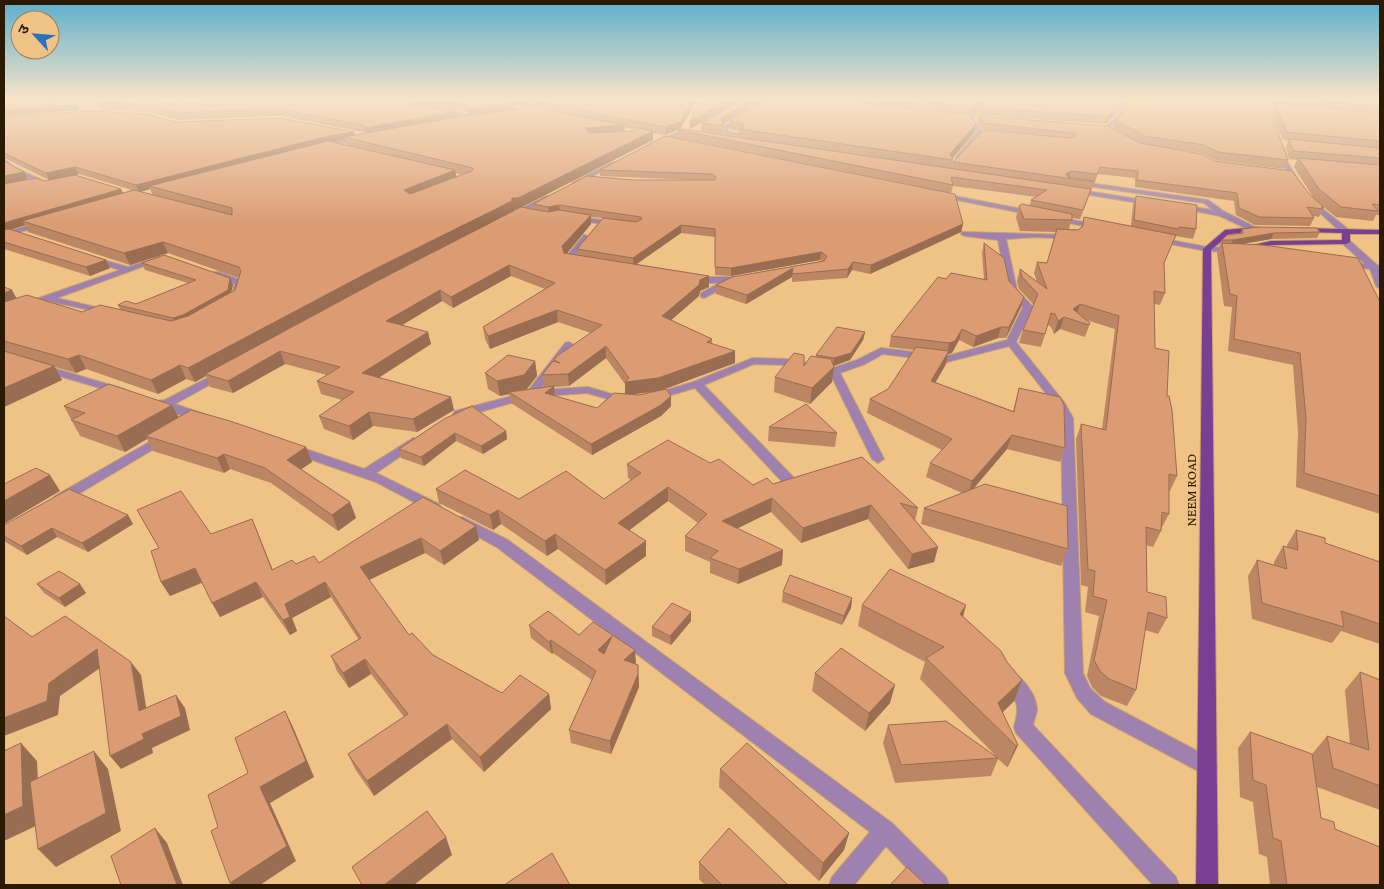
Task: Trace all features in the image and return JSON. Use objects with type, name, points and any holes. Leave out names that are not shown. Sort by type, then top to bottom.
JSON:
[{"type":"main road","points":[[1207,248],[1228,232],[1264,229]]},
{"type":"main road","points":[[1291,230],[1380,232]]},
{"type":"main road","points":[[1234,250],[1271,243],[1346,242],[1346,232]]},
{"type":"main road","name":"NEEM ROAD","points":[[1207,248],[1207,885]]},
{"type":"street","points":[[317,147],[342,141]]},
{"type":"street","points":[[646,148],[658,141]]},
{"type":"street","points":[[675,141],[683,143]]},
{"type":"street","points":[[749,141],[759,143]]},
{"type":"street","points":[[962,166],[952,165],[972,141]]},
{"type":"street","points":[[1289,144],[1280,143],[1285,163],[1302,188]]},
{"type":"street","points":[[326,145],[345,150]]},
{"type":"street","points":[[501,222],[628,157]]},
{"type":"street","points":[[4,161],[12,168],[38,181],[48,184],[57,182]]},
{"type":"street","points":[[1285,163],[1294,164]]},
{"type":"street","points":[[1284,173],[1293,174]]},
{"type":"street","points":[[584,179],[604,180]]},
{"type":"street","points":[[30,183],[38,181]]},
{"type":"street","points":[[1069,182],[1206,202],[1222,214],[1255,229]]},
{"type":"street","points":[[1064,190],[1163,205]]},
{"type":"street","points":[[933,193],[1037,214]]},
{"type":"street","points":[[1306,195],[1310,202],[1346,232]]},
{"type":"street","points":[[1173,206],[1222,214]]},
{"type":"street","points":[[518,212],[534,215]]},
{"type":"street","points":[[1047,216],[1104,228]]},
{"type":"street","points":[[568,217],[628,225]]},
{"type":"street","points":[[584,263],[568,260],[601,221]]},
{"type":"street","points":[[4,235],[49,222]]},
{"type":"street","points":[[965,234],[1000,237],[1036,235],[1074,238],[1075,222]]},
{"type":"street","points":[[13,232],[31,238]]},
{"type":"street","points":[[450,418],[463,412],[531,394],[588,390],[626,401],[641,400],[698,384],[753,361],[787,362],[834,371],[861,362],[881,351],[947,359],[1011,342],[1027,310],[1028,304],[1013,291],[1000,237]]},
{"type":"street","points":[[1150,237],[1207,248],[1268,253]]},
{"type":"street","points":[[1346,242],[1377,268],[1380,286]]},
{"type":"street","points":[[84,255],[129,270]]},
{"type":"street","points":[[4,313],[167,257]]},
{"type":"street","points":[[1336,262],[1377,268]]},
{"type":"street","points":[[204,270],[240,283],[236,299],[228,304]]},
{"type":"street","points":[[688,279],[731,281],[748,278]]},
{"type":"street","points":[[704,295],[731,281]]},
{"type":"street","points":[[47,298],[112,314]]},
{"type":"street","points":[[1011,342],[1060,404],[1067,418],[1074,673],[1083,693],[1098,708],[1207,766]]},
{"type":"street","points":[[531,394],[569,345]]},
{"type":"street","points":[[32,365],[218,423]]},
{"type":"street","points":[[165,405],[234,367]]},
{"type":"street","points":[[834,371],[878,459]]},
{"type":"street","points":[[698,384],[793,485]]},
{"type":"street","points":[[46,507],[200,416]]},
{"type":"street","points":[[365,474],[427,433]]},
{"type":"street","points":[[282,445],[381,479],[503,544],[885,830],[938,885]]},
{"type":"street","points":[[1004,674],[1022,694],[1028,709],[1023,727],[1168,885]]},
{"type":"street","points":[[840,885],[885,830]]},
{"type":"building","points":[[4,141],[306,141],[136,185],[75,167],[46,173],[4,153]]},
{"type":"building","points":[[326,141],[455,170],[404,190],[410,194],[472,171],[473,168],[363,141],[632,141],[518,198],[512,198],[512,201],[373,270],[188,368],[180,365],[151,380],[79,355],[68,359],[4,341],[4,302],[27,295],[82,312],[100,305],[171,321],[188,316],[235,290],[241,271],[239,267],[163,242],[124,253],[22,221],[134,190],[232,215],[232,208],[149,186]]},
{"type":"building","points":[[655,141],[692,141],[955,194],[963,224],[871,265],[853,262],[848,269],[792,274],[793,268],[747,295],[716,285],[732,277],[824,261],[827,256],[821,252],[731,268],[715,267],[715,229],[681,225],[633,258],[577,249],[603,218],[636,222],[642,219],[641,217],[559,205],[548,207],[533,204],[587,176],[634,180],[715,180],[716,177],[712,174],[600,170]]},
{"type":"building","points":[[735,141],[768,141],[1091,189],[1083,210],[1031,200],[1047,190],[951,177],[953,185]]},
{"type":"building","points":[[825,141],[961,141],[950,154],[953,160]]},
{"type":"building","points":[[972,141],[1137,141],[1201,154],[1214,161],[1292,171],[1310,195],[1324,207],[1321,207],[1323,209],[1307,207],[1314,218],[1259,217],[1239,208],[1237,193],[1137,180],[1138,171],[1100,167],[1097,174],[1071,171],[1066,174],[1068,177],[1094,182],[953,162]]},
{"type":"building","points":[[1181,141],[1281,141],[1288,160],[1218,152],[1204,145]]},
{"type":"building","points":[[1290,141],[1314,141],[1380,148],[1380,158],[1293,151]]},
{"type":"building","points":[[1298,158],[1380,165],[1380,205],[1372,204],[1378,211],[1341,207],[1319,189]]},
{"type":"building","points":[[4,161],[24,172],[4,176]]},
{"type":"building","points":[[75,175],[121,189],[4,223],[4,184],[36,178],[45,181]]},
{"type":"building","points":[[1136,196],[1197,205],[1196,229],[1179,227],[1178,229],[1134,220]]},
{"type":"building","points":[[1022,204],[1072,214],[1072,220],[1024,219],[1019,206]]},
{"type":"building","points":[[521,207],[548,212],[559,210],[591,215],[562,246],[564,253],[709,276],[700,280],[699,285],[662,316],[712,339],[707,342],[735,351],[658,378],[625,382],[629,378],[606,346],[568,374],[542,375],[553,361],[560,363],[554,360],[557,356],[602,325],[557,310],[488,336],[483,327],[555,283],[509,265],[451,297],[440,290],[386,321],[428,332],[362,373],[451,397],[413,419],[369,412],[349,426],[319,416],[354,392],[317,381],[340,367],[280,351],[228,381],[205,374],[381,279]]},
{"type":"building","points":[[1084,217],[1176,235],[1164,263],[1165,293],[1154,291],[1155,348],[1169,351],[1167,396],[1169,396],[1172,410],[1177,476],[1169,474],[1169,514],[1162,512],[1161,531],[1146,527],[1147,592],[1166,597],[1167,618],[1148,612],[1136,690],[1109,679],[1100,671],[1094,660],[1107,600],[1093,596],[1095,571],[1088,569],[1081,424],[1106,430],[1119,316],[1080,304],[1073,309],[1090,323],[1089,325],[1064,317],[1058,321],[1055,314],[1051,313],[1045,334],[1023,330],[1038,294],[1022,277],[1020,269],[1047,289],[1037,262],[1047,263],[1057,229],[1078,230],[1083,226]]},
{"type":"building","points":[[1258,227],[1317,228],[1320,232],[1274,233],[1222,240],[1227,235],[1243,233],[1242,229]]},
{"type":"building","points":[[9,229],[106,260],[86,267],[4,242],[4,230]]},
{"type":"building","points":[[984,243],[1004,258],[1009,281],[1024,297],[1009,327],[1001,327],[976,336],[962,329],[955,341],[949,343],[891,336],[938,277],[946,279],[951,273],[987,280]]},
{"type":"building","points":[[1222,243],[1263,245],[1358,258],[1380,302],[1380,496],[1304,473],[1306,418],[1300,353],[1234,339],[1237,296],[1230,294]]},
{"type":"building","points":[[164,255],[230,278],[228,290],[183,315],[173,318],[118,305],[126,301],[136,304],[196,280],[142,263]]},
{"type":"building","points":[[4,287],[12,290],[4,293]]},
{"type":"building","points":[[837,327],[865,332],[851,353],[834,358],[816,355]]},
{"type":"building","points":[[916,347],[949,351],[931,381],[1014,412],[1019,388],[1060,397],[1064,405],[1065,448],[1012,435],[972,481],[930,463],[952,439],[870,399],[888,389]]},
{"type":"building","points":[[4,351],[54,366],[4,388]]},
{"type":"building","points":[[794,353],[804,355],[804,366],[811,356],[831,359],[834,367],[812,388],[775,377]]},
{"type":"building","points":[[508,355],[535,361],[524,375],[497,381],[485,373]]},
{"type":"building","points":[[109,384],[172,405],[117,436],[71,420],[85,413],[64,406]]},
{"type":"building","points":[[554,386],[545,393],[597,408],[614,393],[639,395],[666,389],[671,396],[661,405],[591,444],[509,392]]},
{"type":"building","points":[[806,404],[837,433],[769,427]]},
{"type":"building","points":[[472,406],[506,431],[481,446],[455,433],[421,457],[399,449],[444,419]]},
{"type":"building","points":[[191,410],[306,447],[287,460],[350,502],[332,515],[265,468],[224,454],[217,458],[146,436]]},
{"type":"building","points":[[668,440],[710,463],[719,459],[753,485],[767,478],[773,484],[862,457],[918,508],[900,503],[938,547],[912,554],[871,505],[803,528],[772,498],[722,521],[783,550],[739,569],[710,558],[718,551],[685,536],[707,514],[668,487],[618,523],[646,541],[605,570],[555,534],[545,541],[498,510],[490,515],[436,489],[465,470],[519,499],[566,471],[604,499],[641,473],[627,464]]},
{"type":"building","points":[[36,468],[50,475],[4,501],[4,484]]},
{"type":"building","points":[[985,484],[1067,506],[1068,549],[924,508]]},
{"type":"building","points":[[69,489],[128,515],[82,543],[52,528],[21,546],[4,536],[4,525]]},
{"type":"building","points":[[181,491],[211,534],[252,519],[272,570],[292,560],[296,564],[314,556],[319,563],[423,497],[476,526],[440,551],[421,538],[360,567],[409,635],[412,633],[433,655],[502,693],[520,675],[549,694],[480,757],[447,724],[367,781],[348,754],[408,714],[365,659],[343,673],[331,656],[361,638],[325,582],[285,604],[290,617],[283,620],[256,582],[212,603],[195,568],[161,582],[151,551],[159,548],[137,510]]},
{"type":"building","points":[[1296,530],[1325,538],[1325,543],[1380,562],[1380,624],[1341,611],[1344,627],[1262,603],[1257,560],[1287,569],[1283,546],[1298,550]]},
{"type":"building","points":[[890,569],[966,605],[960,614],[1001,651],[1007,662],[1022,680],[998,703],[1018,745],[1016,746],[926,658],[944,647],[862,605]]},
{"type":"building","points":[[59,571],[80,584],[59,598],[37,584]]},
{"type":"building","points":[[790,575],[852,598],[844,616],[783,592]]},
{"type":"building","points":[[672,603],[691,612],[670,636],[652,627]]},
{"type":"building","points":[[548,611],[579,635],[593,622],[635,650],[624,660],[638,665],[638,674],[610,741],[569,730],[596,671],[551,640],[549,642],[529,625]],"holes":[[[612,636],[604,654],[598,650]]]},
{"type":"building","points":[[4,616],[32,637],[65,616],[131,662],[139,711],[176,695],[181,716],[142,734],[144,739],[110,756],[97,649],[49,683],[47,701],[4,718]]},
{"type":"building","points":[[841,648],[895,685],[869,713],[815,673]]},
{"type":"building","points":[[1360,672],[1380,680],[1380,786],[1333,768],[1327,736],[1369,750]]},
{"type":"building","points":[[285,711],[306,761],[260,787],[287,846],[230,883],[211,831],[218,827],[208,795],[248,773],[235,738]]},
{"type":"building","points":[[946,721],[998,758],[901,765],[888,725]]},
{"type":"building","points":[[1250,732],[1312,754],[1321,818],[1334,822],[1335,829],[1380,847],[1380,885],[1287,885],[1281,841],[1273,838],[1266,785],[1253,780]]},
{"type":"building","points":[[21,743],[23,806],[4,815],[4,751]]},
{"type":"building","points":[[747,743],[849,833],[823,863],[720,769]]},
{"type":"building","points":[[94,751],[106,813],[38,849],[30,782]]},
{"type":"building","points":[[427,811],[446,837],[384,885],[362,885],[352,867]]},
{"type":"building","points":[[155,828],[177,885],[121,885],[111,856]]},
{"type":"building","points":[[729,828],[788,885],[722,885],[699,862]]},
{"type":"building","points":[[552,853],[570,885],[504,885]]},
{"type":"building","points":[[907,867],[926,885],[890,885]]}]
